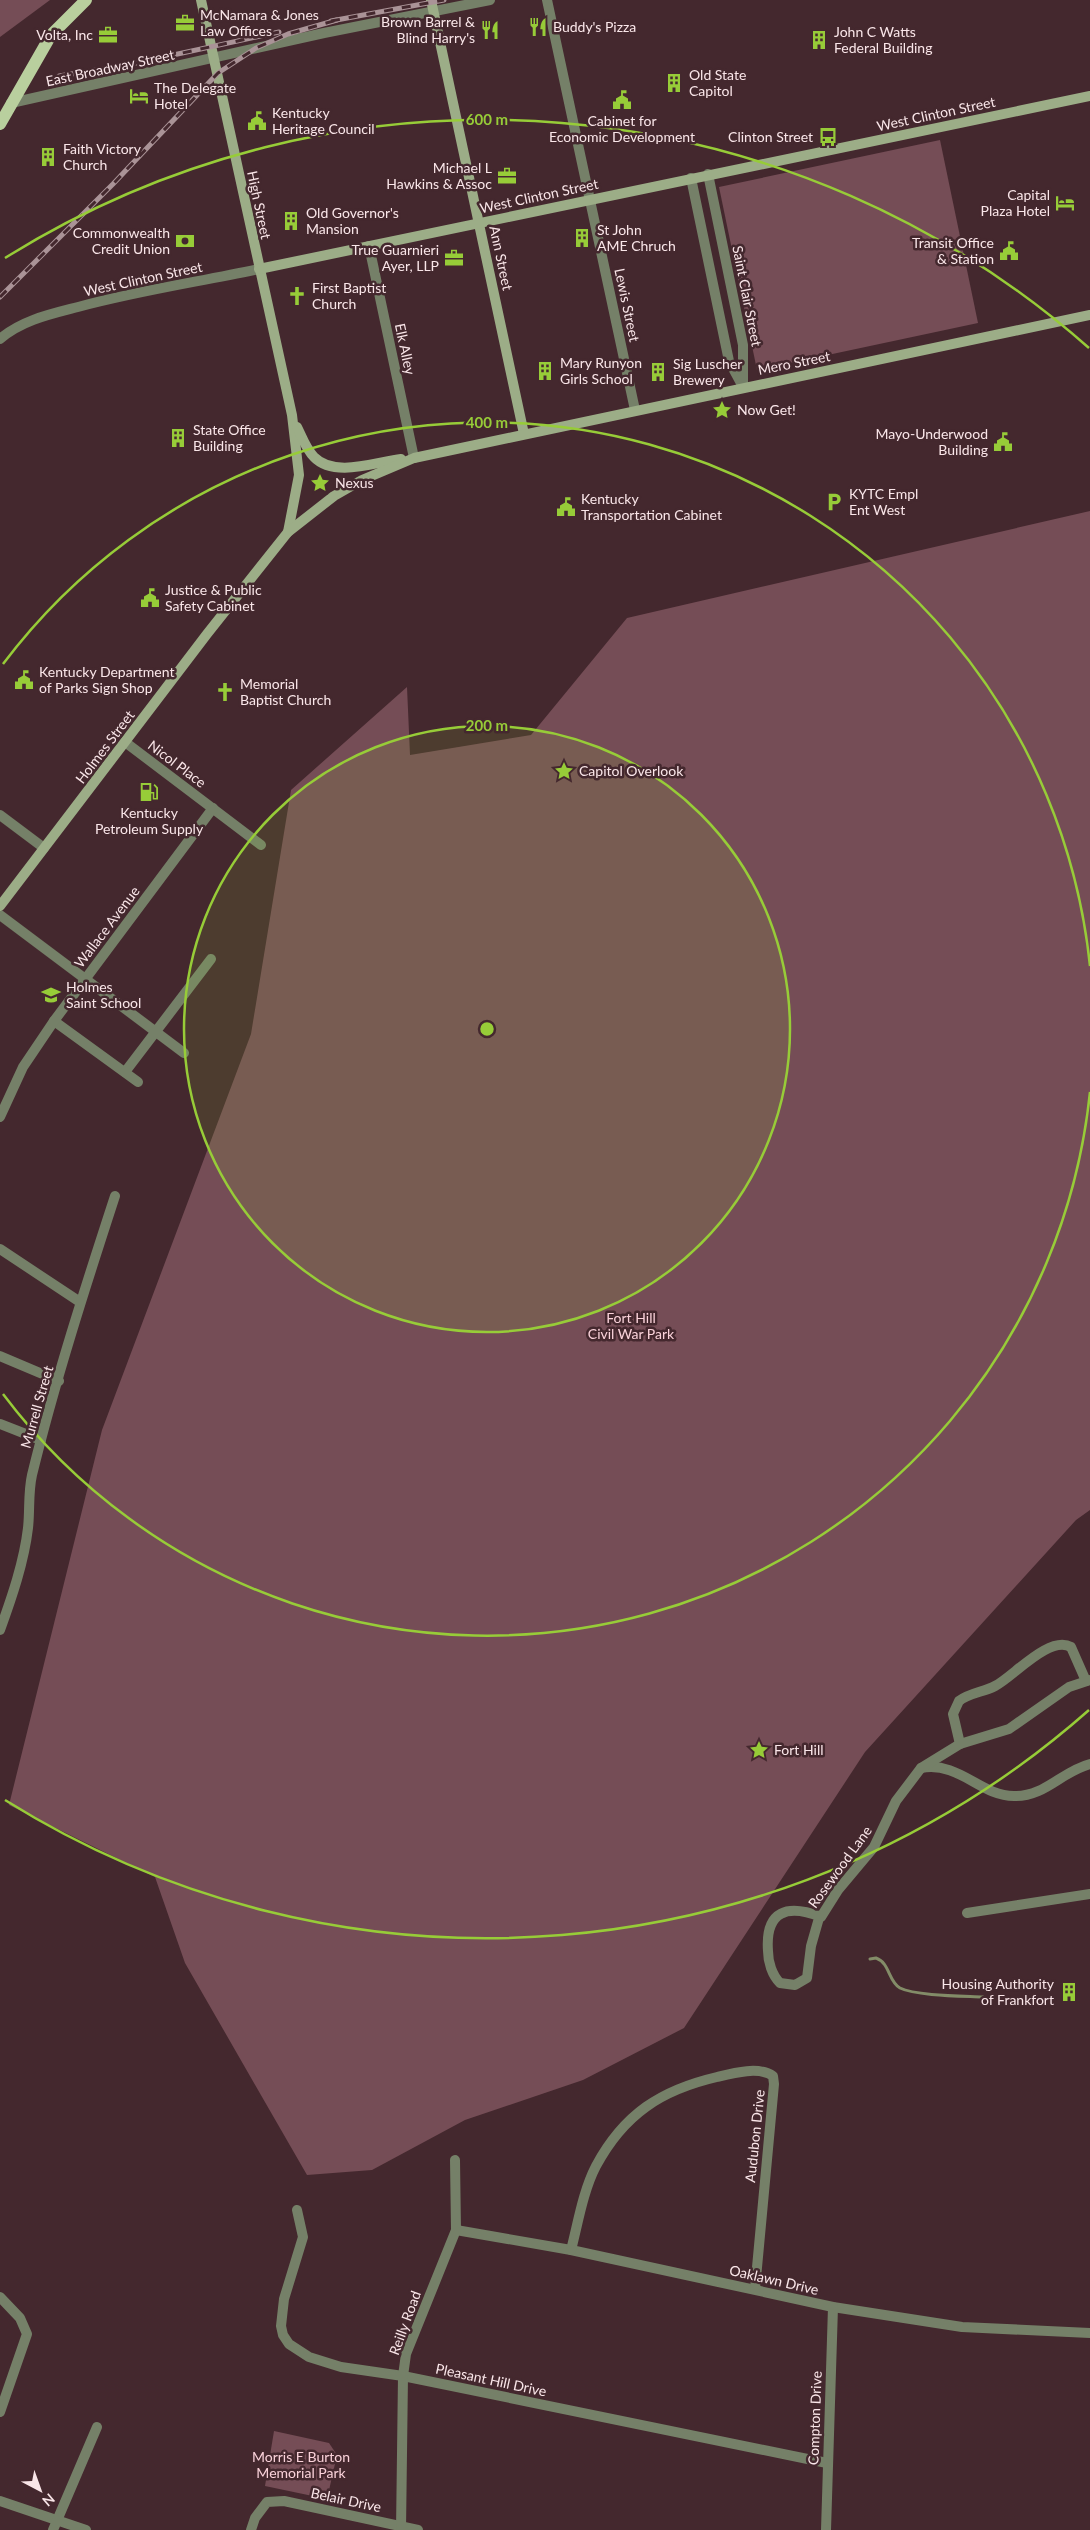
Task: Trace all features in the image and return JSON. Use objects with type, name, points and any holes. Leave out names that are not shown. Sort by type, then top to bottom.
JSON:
[{"type":"main road","points":[[0,124],[51,35],[86,0]]},
{"type":"main road","name":"High Street","points":[[201,0],[292,415],[299,475],[288,532]]},
{"type":"main road","name":"Ann Street","points":[[431,0],[429,12],[479,223],[524,434]]},
{"type":"main road","name":"West Clinton Street","points":[[259,269],[1090,96]]},
{"type":"main road","name":"Mero Street","points":[[334,496],[377,472],[414,458],[1090,315]]},
{"type":"main road","name":"High Street","points":[[292,415],[310,453],[327,466],[341,467],[414,458]]},
{"type":"main road","name":"Holmes Street","points":[[0,906],[288,532],[334,496]]},
{"type":"street","name":"East Broadway Street","points":[[12,103],[490,0]]},
{"type":"street","name":"Lewis Street","points":[[547,0],[636,410]]},
{"type":"street","name":"Saint Clair Street","points":[[708,174],[742,335],[744,356],[743,388]]},
{"type":"street","points":[[691,178],[729,361],[743,388]]},
{"type":"street","name":"Elk Alley","points":[[369,246],[414,458]]},
{"type":"street","name":"West Clinton Street","points":[[0,338],[8,331],[38,318],[107,300],[259,269]]},
{"type":"street","name":"Nicol Place","points":[[126,742],[261,845]]},
{"type":"street","name":"Wallace Avenue","points":[[0,1117],[23,1067],[54,1021],[213,808]]},
{"type":"street","points":[[0,815],[44,848]]},
{"type":"street","points":[[0,915],[184,1053]]},
{"type":"street","points":[[125,1072],[211,959]]},
{"type":"street","points":[[54,1021],[138,1082]]},
{"type":"street","name":"Murrell Street","points":[[0,1630],[16,1582],[24,1547],[29,1490],[41,1440],[80,1302],[115,1196]]},
{"type":"street","points":[[0,1249],[80,1302]]},
{"type":"street","points":[[0,1356],[58,1381]]},
{"type":"street","points":[[0,1424],[41,1440]]},
{"type":"street","points":[[960,1744],[952,1714],[959,1700],[999,1683],[1034,1656],[1053,1646],[1064,1644],[1071,1647],[1088,1680]]},
{"type":"street","name":"Rosewood Lane","points":[[821,1917],[801,1910],[788,1911],[774,1920],[768,1934],[769,1961],[777,1980],[785,1985],[795,1985],[805,1980],[809,1975],[811,1946],[821,1917],[838,1890],[874,1847],[896,1801],[921,1768],[960,1744],[1009,1729],[1069,1687],[1088,1680]]},
{"type":"street","points":[[944,1754],[944,1769]]},
{"type":"street","points":[[921,1768],[944,1769],[964,1775],[997,1793],[1016,1797],[1036,1793],[1070,1772],[1090,1764]]},
{"type":"street","points":[[967,1913],[1090,1894]]},
{"type":"street","name":"Audubon Drive","points":[[571,2250],[595,2167],[613,2139],[638,2113],[662,2095],[687,2084],[729,2074],[767,2072],[773,2076],[774,2084],[755,2289]]},
{"type":"street","name":"Reilly Road","points":[[401,2528],[403,2376],[406,2354],[456,2230],[455,2160]]},
{"type":"street","name":"Pleasant Hill Drive","points":[[297,2210],[303,2236],[284,2299],[281,2326],[283,2335],[289,2344],[309,2357],[341,2367],[403,2376],[828,2463]]},
{"type":"street","name":"Oaklawn Drive","points":[[456,2230],[571,2250],[833,2307],[962,2327],[1090,2333]]},
{"type":"street","points":[[0,2297],[20,2318],[27,2334],[0,2412]]},
{"type":"street","name":"Compton Drive","points":[[826,2530],[833,2307]]},
{"type":"street","points":[[53,2530],[97,2426]]},
{"type":"street","points":[[0,2501],[86,2530]]},
{"type":"street","name":"Belair Drive","points":[[251,2530],[255,2518],[267,2502],[284,2501],[401,2528],[418,2530]]},
{"type":"green space","points":[[0,0],[50,0],[0,37]]},
{"type":"green space","points":[[940,140],[978,323],[757,370],[719,187]]},
{"type":"green space","name":"Fort Hill Civil War Park","points":[[1090,511],[1090,1510],[1076,1520],[865,1752],[684,2028],[583,2080],[465,2120],[372,2170],[307,2175],[185,1963],[155,1877],[9,1805],[102,1430],[251,1034],[291,790],[407,687],[410,755],[531,735],[627,618]]},
{"type":"green space","name":"Morris E Burton Memorial Park","points":[[274,2431],[329,2443],[337,2455],[327,2499],[265,2486]]},
{"type":"waterway","points":[[870,1959],[876,1958],[881,1960],[896,1985],[907,1991],[983,1997]]},
{"type":"railway","points":[[331,21],[444,0]]},
{"type":"railway","points":[[0,297],[113,184],[218,73],[256,48],[288,34],[337,20]]},
{"type":"railway","points":[[59,76],[127,65],[279,32]]},
{"type":"place","name":"McNamara & Jones Law Offices","points":[[185,23]]},
{"type":"place","name":"Buddy's Pizza","points":[[538,27]]},
{"type":"place","name":"Brown Barrel & Blind Harry's","points":[[490,30]]},
{"type":"place","name":"Volta, Inc","points":[[108,35]]},
{"type":"place","name":"John C Watts Federal Building","points":[[819,40]]},
{"type":"place","name":"Old State Capitol","points":[[674,83]]},
{"type":"place","name":"The Delegate Hotel","points":[[139,96]]},
{"type":"place","name":"Cabinet for Economic Development","points":[[622,100]]},
{"type":"place","name":"Kentucky Heritage Council","points":[[257,121]]},
{"type":"place","name":"Clinton Street","points":[[828,137]]},
{"type":"place","name":"Faith Victory Church","points":[[48,157]]},
{"type":"place","name":"Michael L Hawkins & Assoc","points":[[507,176]]},
{"type":"place","name":"Capital Plaza Hotel","points":[[1065,203]]},
{"type":"place","name":"Old Governor's Mansion","points":[[291,221]]},
{"type":"place","name":"St John AME Chruch","points":[[582,238]]},
{"type":"place","name":"Commonwealth Credit Union","points":[[185,241]]},
{"type":"place","name":"Transit Office & Station","points":[[1009,251]]},
{"type":"place","name":"True Guarnieri Ayer, LLP","points":[[454,258]]},
{"type":"place","name":"First Baptist Church","points":[[297,296]]},
{"type":"place","name":"Mary Runyon Girls School","points":[[545,371]]},
{"type":"place","name":"Sig Luscher Brewery","points":[[658,372]]},
{"type":"place","name":"Now Get!","points":[[722,410]]},
{"type":"place","name":"State Office Building","points":[[178,438]]},
{"type":"place","name":"Mayo-Underwood Building","points":[[1003,442]]},
{"type":"place","name":"Nexus","points":[[320,483]]},
{"type":"place","name":"KYTC Empl Ent West","points":[[834,502]]},
{"type":"place","name":"Kentucky Transportation Cabinet","points":[[566,507]]},
{"type":"place","name":"Justice & Public Safety Cabinet","points":[[150,598]]},
{"type":"place","name":"Kentucky Department of Parks Sign Shop","points":[[24,680]]},
{"type":"place","name":"Memorial Baptist Church","points":[[225,692]]},
{"type":"place","name":"Capitol Overlook","points":[[564,771]]},
{"type":"place","name":"Kentucky Petroleum Supply","points":[[149,792]]},
{"type":"place","name":"Holmes Saint School","points":[[51,995]]},
{"type":"place","name":"Fort Hill","points":[[759,1750]]},
{"type":"place","name":"Housing Authority of Frankfort","points":[[1069,1992]]}]
